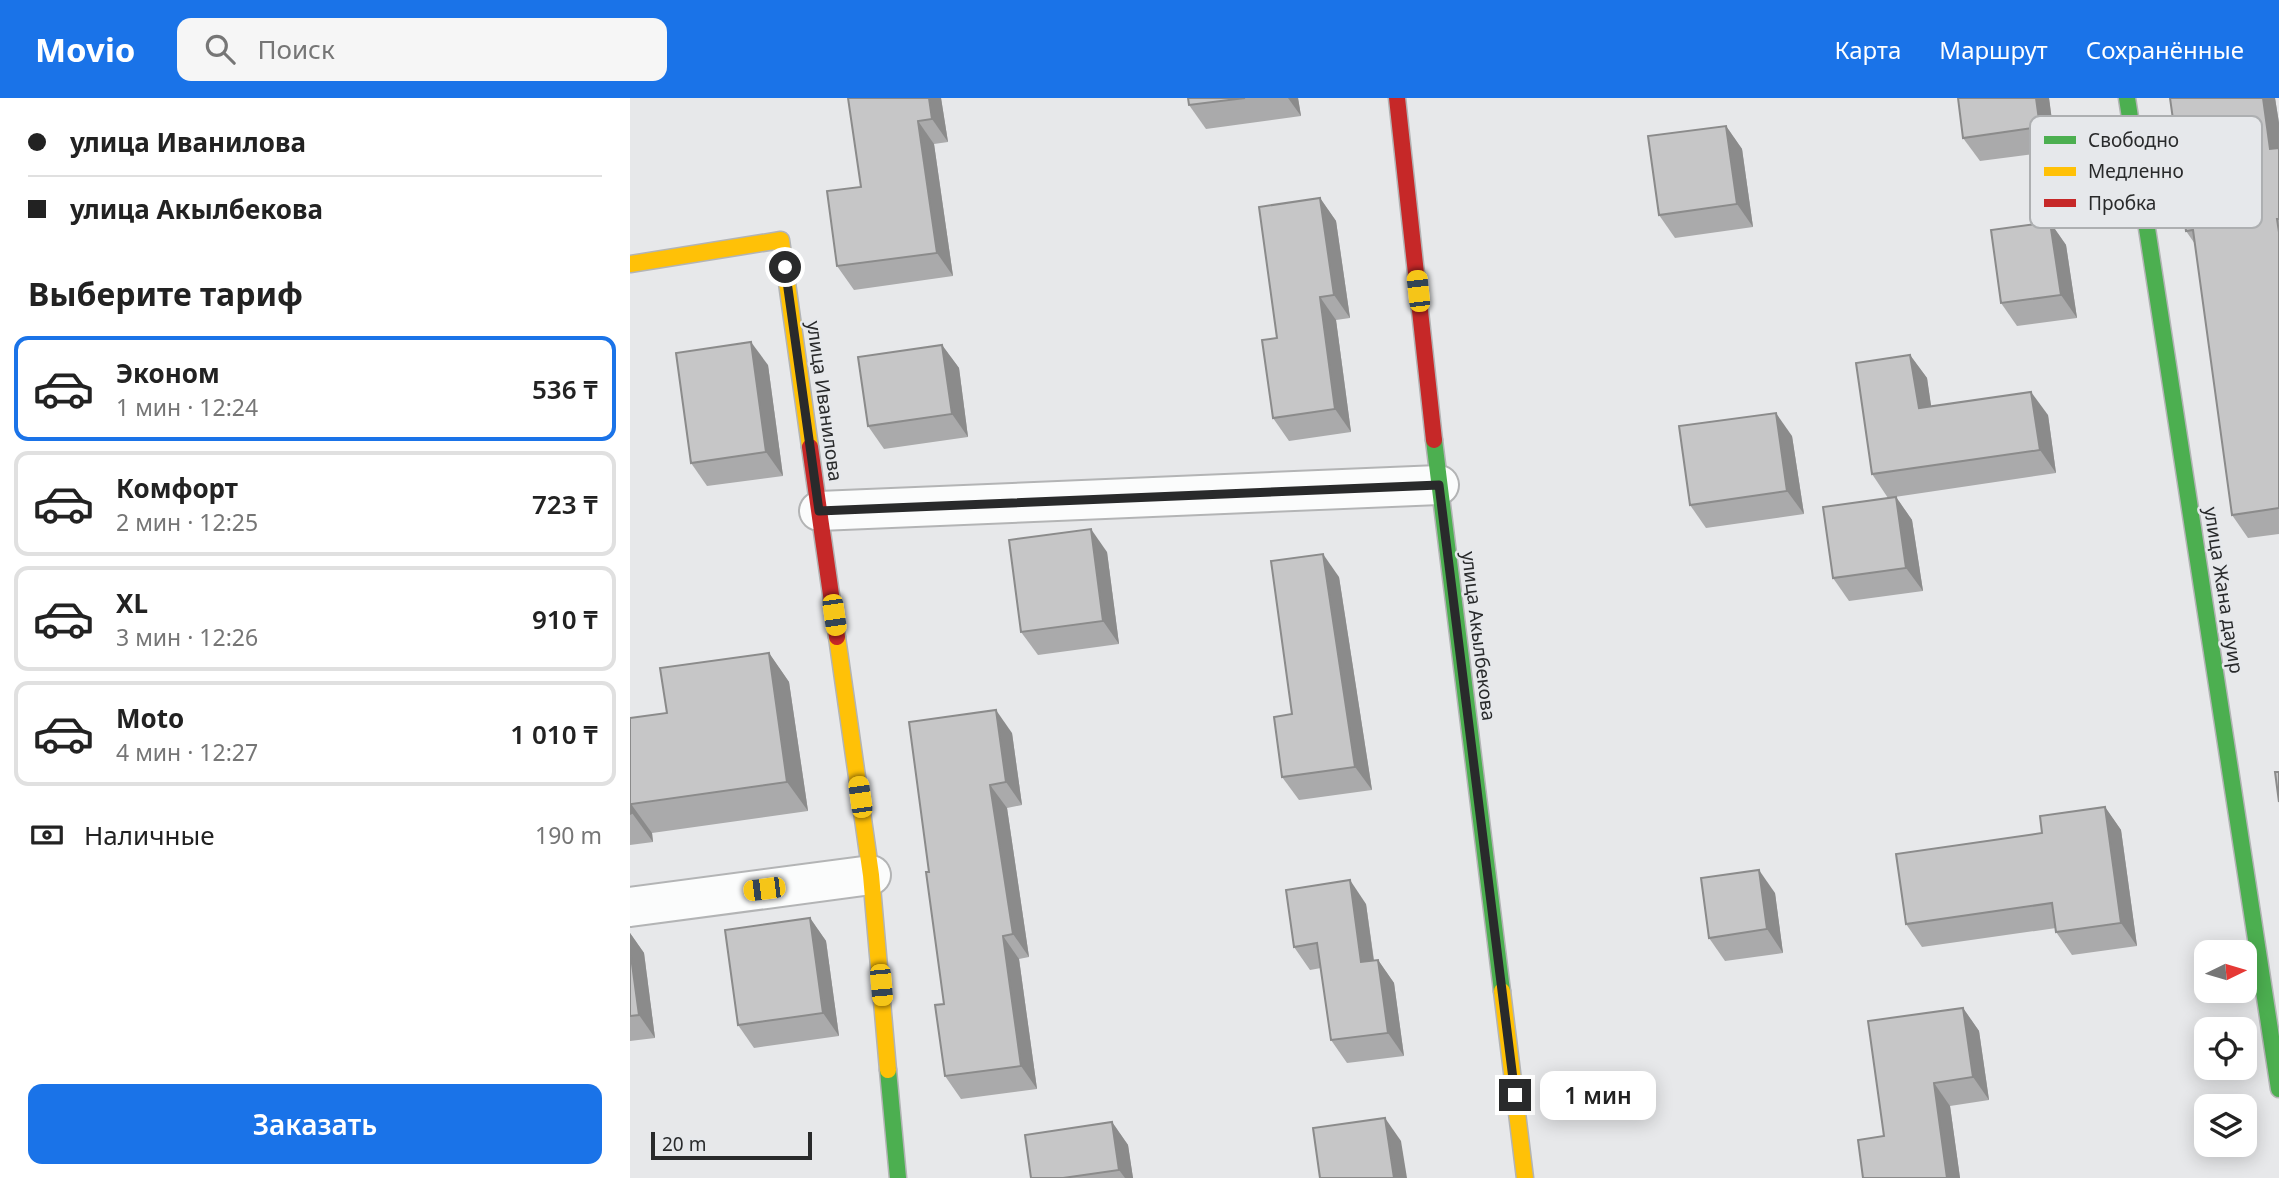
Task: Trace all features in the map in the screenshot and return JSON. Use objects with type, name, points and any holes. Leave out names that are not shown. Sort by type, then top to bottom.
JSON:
[{"type":"street","name":"улица Акылбекова","points":[[1398,98],[1439,485],[1525,1178]]},
{"type":"street","name":"улица Жана дауир","points":[[2127,98],[2130,116]]},
{"type":"street","name":"улица Жана дауир","points":[[2147,228],[2279,1088]]},
{"type":"street","name":"улица Иванилова","points":[[630,264],[781,240],[871,875],[898,1178]]},
{"type":"street","points":[[819,511],[1439,485]]},
{"type":"street","points":[[630,907],[871,875]]},
{"type":"building","points":[[848,98],[929,98],[932,119],[918,121],[937,253],[837,266],[827,191],[861,187]]},
{"type":"building","points":[[1188,98],[1245,98],[1189,105]]},
{"type":"building","points":[[1958,98],[2036,98],[2038,116],[2030,116],[2030,128],[1963,138]]},
{"type":"building","points":[[2170,98],[2263,98],[2270,149],[2279,148],[2279,508],[2232,515],[2193,230],[2186,231],[2186,228],[2262,228],[2262,116],[2173,116]]},
{"type":"building","points":[[1726,126],[1737,204],[1659,215],[1648,136]]},
{"type":"building","points":[[1320,198],[1334,295],[1320,297],[1335,409],[1273,418],[1262,340],[1277,338],[1259,207]]},
{"type":"building","points":[[2030,225],[2030,228],[2051,228],[2061,295],[2001,303],[1991,230]]},
{"type":"building","points":[[751,342],[766,452],[691,463],[676,353]]},
{"type":"building","points":[[942,345],[952,414],[868,426],[858,357]]},
{"type":"building","points":[[1910,355],[1919,408],[2031,392],[2040,450],[1872,474],[1856,363]]},
{"type":"building","points":[[1776,413],[1787,491],[1690,505],[1679,426]]},
{"type":"building","points":[[1896,497],[1906,568],[1833,578],[1823,507]]},
{"type":"building","points":[[1091,529],[1103,621],[1021,632],[1009,540]]},
{"type":"building","points":[[1323,554],[1355,767],[1282,777],[1274,717],[1292,714],[1271,561]]},
{"type":"building","points":[[769,653],[787,782],[631,804],[630,814],[630,718],[667,713],[660,668]]},
{"type":"building","points":[[996,710],[1006,782],[990,785],[1013,934],[1003,936],[1021,1066],[945,1076],[935,1005],[944,1004],[909,722]]},
{"type":"building","points":[[2275,772],[2279,772],[2279,802]]},
{"type":"building","points":[[2105,807],[2121,923],[2056,932],[2052,903],[1906,924],[1896,854],[2042,833],[2040,816]]},
{"type":"building","points":[[1759,870],[1767,929],[1709,938],[1701,878]]},
{"type":"building","points":[[1350,880],[1361,962],[1378,960],[1388,1033],[1331,1040],[1317,943],[1294,947],[1286,890]]},
{"type":"building","points":[[810,918],[823,1013],[738,1025],[725,930]]},
{"type":"building","points":[[630,949],[639,1015],[630,1016]]},
{"type":"building","points":[[1963,1008],[1973,1077],[1934,1083],[1947,1178],[1863,1178],[1858,1140],[1884,1136],[1868,1021]]},
{"type":"building","points":[[1385,1118],[1394,1178],[1320,1178],[1313,1128]]},
{"type":"building","points":[[1112,1122],[1119,1170],[1063,1178],[1031,1178],[1025,1135]]},
{"type":"traffic: fast","points":[[2127,98],[2130,116]]},
{"type":"traffic: fast","points":[[2147,228],[2279,1089]]},
{"type":"traffic: fast","points":[[1434,440],[1502,991]]},
{"type":"traffic: fast","points":[[888,1070],[898,1178]]},
{"type":"traffic: slow","points":[[630,264],[781,240],[810,447]]},
{"type":"traffic: slow","points":[[837,637],[871,875],[888,1070]]},
{"type":"traffic: slow","points":[[1502,991],[1525,1178]]},
{"type":"traffic: jam","points":[[1397,98],[1434,440]]},
{"type":"traffic: jam","points":[[810,447],[837,637]]},
{"type":"route","points":[[785,267],[819,511],[1439,485],[1515,1095]]}]
